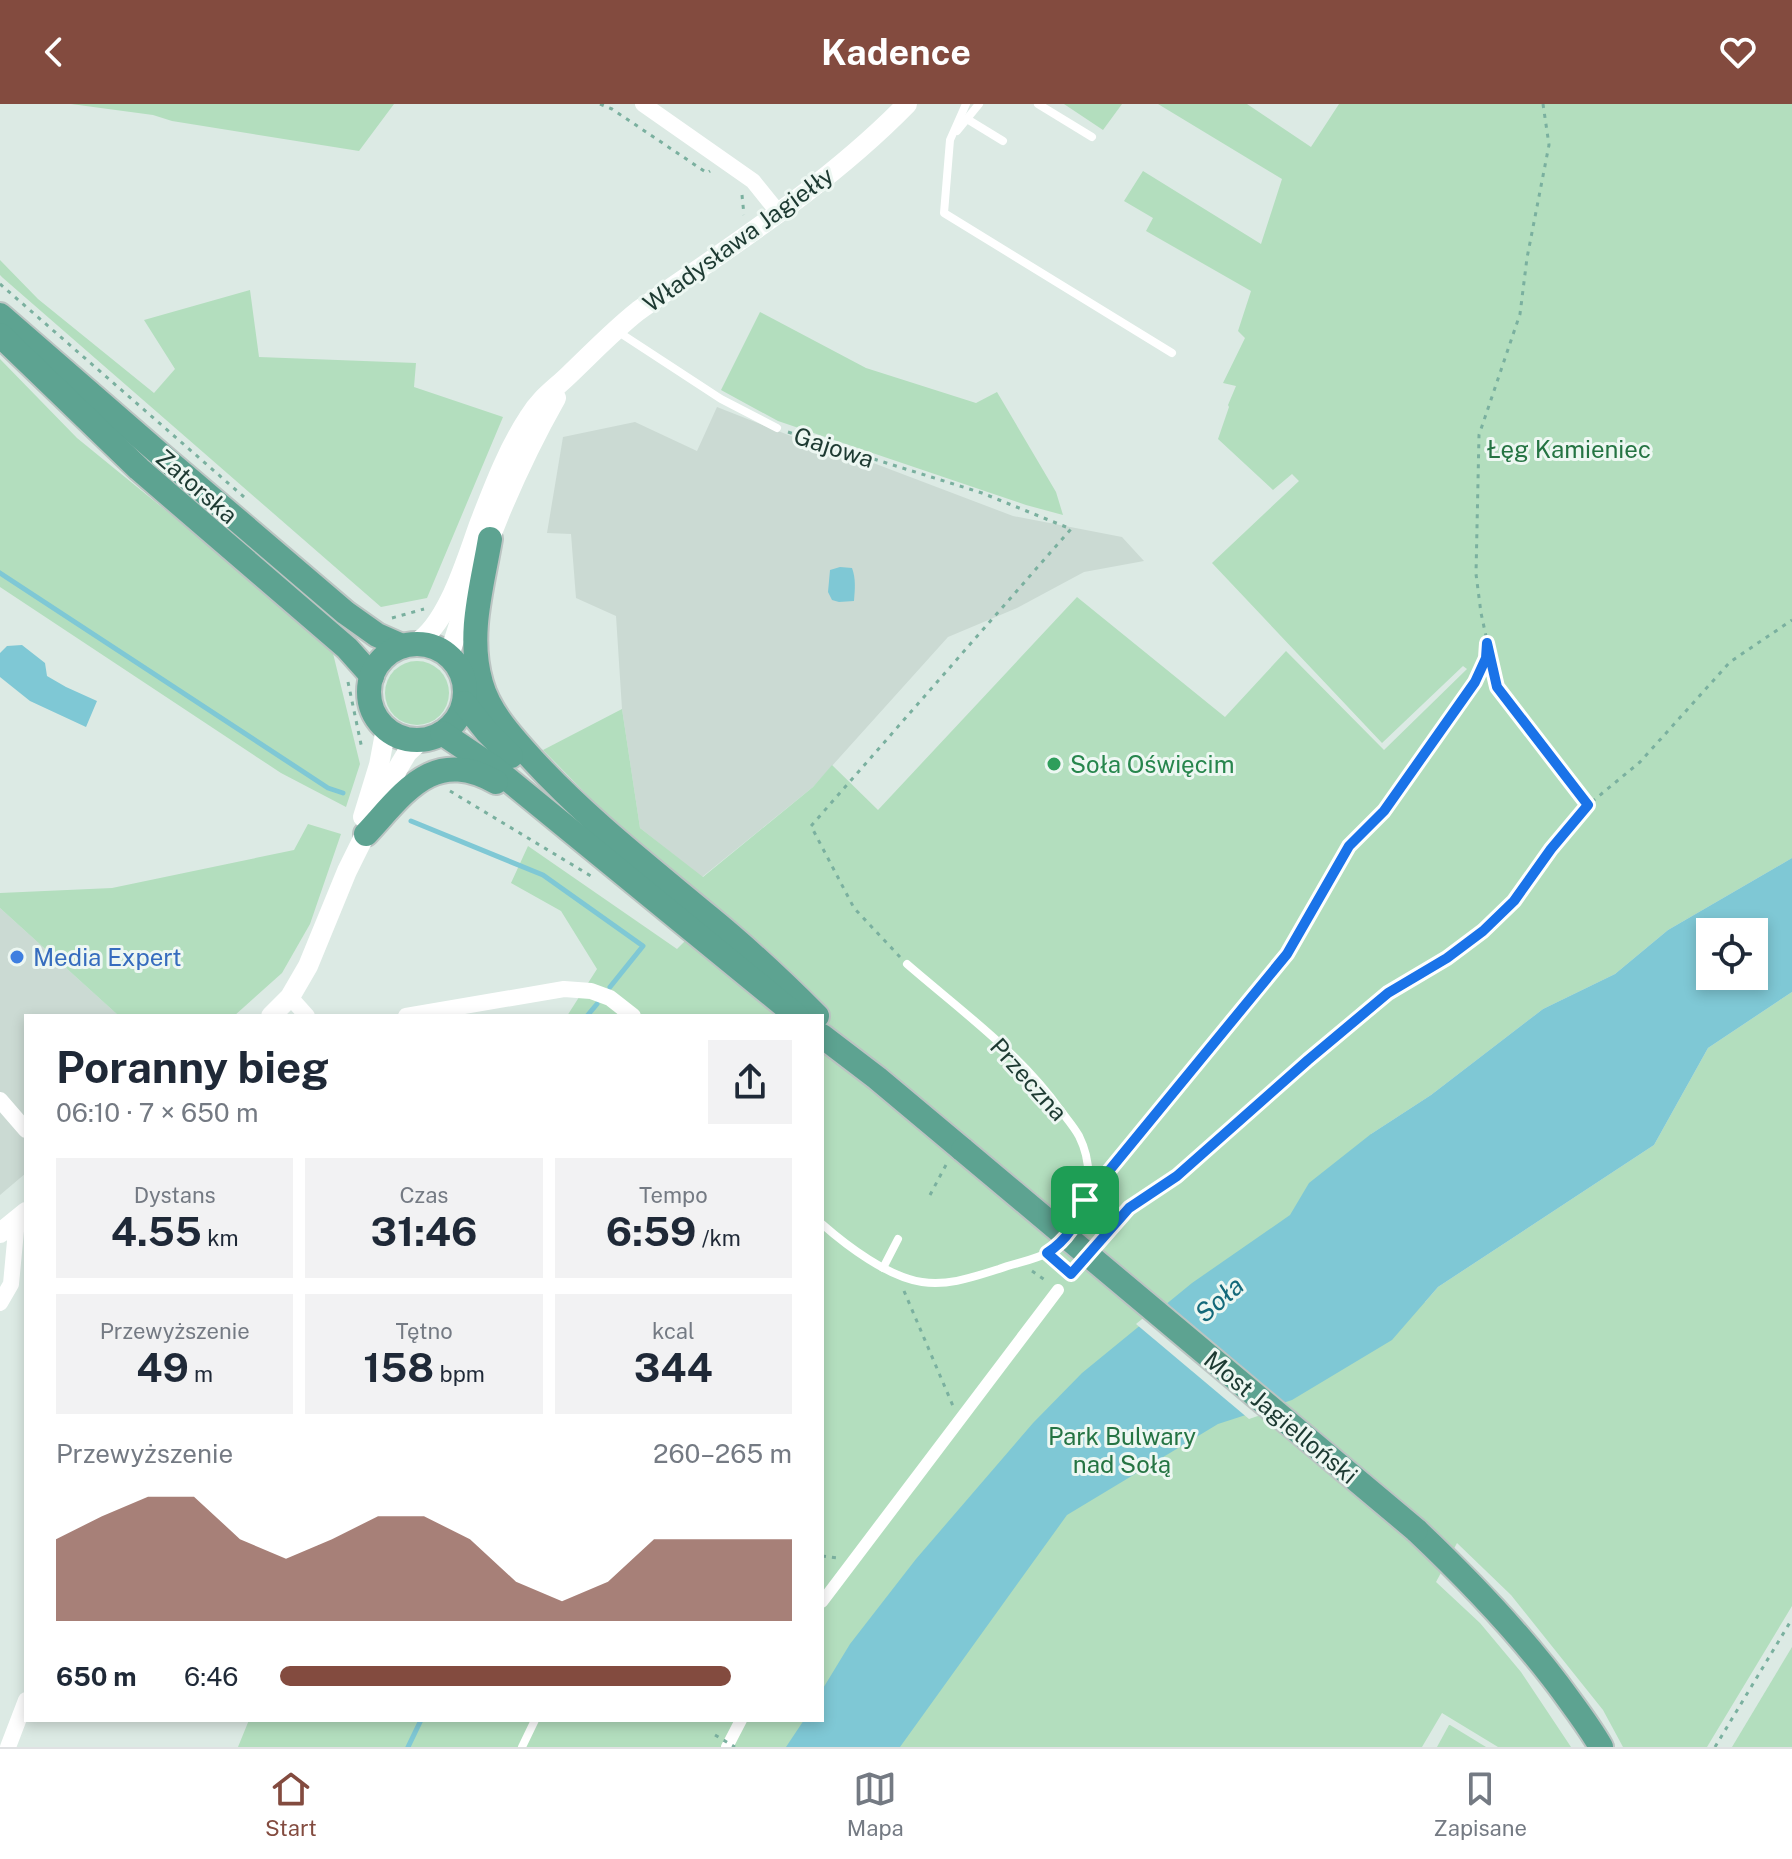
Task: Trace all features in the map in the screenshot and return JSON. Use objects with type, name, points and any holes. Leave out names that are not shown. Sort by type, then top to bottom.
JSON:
[{"type":"main road","name":"Zatorska","points":[[0,315],[335,603],[377,635],[408,645]]},
{"type":"main road","name":"Zatorska","points":[[0,335],[139,469],[347,648],[372,676]]},
{"type":"main road","points":[[490,539],[474,639],[481,685],[505,728],[538,765],[570,814]]},
{"type":"main road","points":[[431,736],[452,725],[459,715],[464,703],[463,678],[449,656],[427,645],[408,645],[389,653],[372,676],[369,690],[371,704],[386,728],[397,735],[431,736],[494,768],[570,814],[734,938],[815,1014]]},
{"type":"main road","points":[[464,703],[487,732],[570,814],[795,1014]]},
{"type":"main road","points":[[366,834],[412,785],[430,775],[457,769],[471,771],[570,814]]},
{"type":"main road","points":[[824,1023],[877,1078]]},
{"type":"main road","points":[[824,1038],[877,1078]]},
{"type":"main road","name":"Most Jagielloński","points":[[877,1078],[956,1155],[1416,1530],[1504,1617],[1552,1676],[1601,1747]]},
{"type":"street","points":[[643,104],[753,181],[778,212]]},
{"type":"street","name":"Władysława Jagiełły","points":[[408,645],[425,638],[450,599],[500,473],[523,426],[546,394],[615,330],[806,193],[898,107]]},
{"type":"street","name":"Władysława Jagiełły","points":[[449,656],[490,539],[524,457],[570,375]]},
{"type":"street","points":[[347,871],[379,765],[386,728]]},
{"type":"street","points":[[273,1014],[290,997],[308,966],[347,871],[398,768],[407,753],[431,736]]},
{"type":"street","points":[[418,1014],[564,989],[591,991],[610,998],[630,1014]]},
{"type":"street","points":[[290,997],[305,1014]]},
{"type":"street","points":[[0,1100],[24,1128]]},
{"type":"street","points":[[0,1233],[22,1216]]},
{"type":"street","points":[[0,1303],[11,1284],[22,1216]]},
{"type":"street","points":[[824,1599],[1058,1290]]},
{"type":"street","points":[[8,1747],[24,1705]]},
{"type":"street","points":[[727,1747],[740,1722]]},
{"type":"lane","points":[[966,104],[950,140],[944,213],[1172,353]]},
{"type":"lane","points":[[950,140],[979,104]]},
{"type":"lane","points":[[1038,104],[1092,137]]},
{"type":"lane","points":[[967,119],[1003,141]]},
{"type":"lane","name":"Gajowa","points":[[615,330],[721,399],[777,428]]},
{"type":"lane","name":"Przeczna","points":[[824,1225],[883,1268],[917,1282],[940,1284],[960,1281],[1047,1253],[1072,1231],[1085,1200],[1089,1182],[1079,1136],[1048,1092],[1008,1051],[907,964]]},
{"type":"lane","points":[[883,1268],[898,1239]]},
{"type":"lane","points":[[522,1747],[534,1722]]},
{"type":"path","points":[[600,104],[707,173],[717,168]]},
{"type":"path","points":[[1543,104],[1549,145],[1527,258],[1520,314],[1479,435],[1476,574],[1497,687],[1588,805]]},
{"type":"path","points":[[0,284],[246,499]]},
{"type":"path","name":"Gajowa","points":[[777,428],[982,493],[1071,529],[811,826],[854,908],[907,964]]},
{"type":"path","points":[[1100,1241],[1129,1208],[1177,1176],[1388,993],[1447,958],[1483,931],[1514,901],[1551,849],[1588,805],[1640,762],[1730,662],[1792,620]]},
{"type":"path","points":[[1085,1200],[1287,954],[1349,846],[1384,811],[1475,682],[1486,658],[1487,643]]},
{"type":"path","points":[[930,1195],[956,1155]]},
{"type":"path","points":[[1020,1262],[1058,1290],[1071,1274],[1047,1253]]},
{"type":"path","points":[[896,1273],[959,1420]]},
{"type":"path","points":[[1715,1747],[1792,1619]]},
{"type":"path","points":[[715,1735],[735,1747]]},
{"type":"shaded area","points":[[717,407],[1013,516],[1122,537],[1144,561],[1084,572],[1017,608],[948,637],[813,787],[702,877],[640,828],[622,709],[616,616],[576,598],[571,534],[547,533],[563,437],[635,422],[697,451]]},
{"type":"shaded area","points":[[0,908],[117,1014],[24,1014],[24,1175],[0,1195]]},
{"type":"green space","points":[[71,104],[394,104],[359,151]]},
{"type":"green space","points":[[1064,104],[1122,104],[1103,130]]},
{"type":"green space","points":[[1158,104],[1247,104],[1311,147],[1339,104],[1792,104],[1792,858],[1668,930],[1615,974],[1543,1009],[1431,1095],[1371,1134],[1425,1302],[1438,1287],[1654,1145],[1708,1048],[1792,992],[1792,1606],[1707,1747],[1623,1747],[1603,1710],[1511,1595],[1457,1543],[1436,1582],[1480,1623],[1521,1672],[1571,1747],[1498,1747],[1442,1713],[1422,1747],[238,1747],[248,1722],[824,1722],[824,1014],[568,1014],[597,969],[561,911],[511,883],[528,846],[677,949],[715,911],[596,804],[543,750],[622,709],[640,828],[703,877],[813,787],[832,765],[878,810],[1077,597],[1225,717],[1286,651],[1384,750],[1467,669],[1463,666],[1382,743],[1212,563],[1299,481],[1292,474],[1273,490],[1218,439],[1236,386],[1223,383],[1245,338],[1238,331],[1251,291],[1146,231],[1153,218],[1124,201],[1143,171],[1261,244],[1282,179]]},
{"type":"green space","points":[[0,260],[38,299],[154,393],[175,369],[144,320],[250,290],[259,357],[416,363],[414,387],[503,417],[427,598],[381,607],[3,278],[0,275]]},
{"type":"green space","points":[[760,312],[866,368],[976,403],[997,392],[1056,492],[1063,515],[778,421],[721,390]]},
{"type":"green space","points":[[0,359],[77,438],[331,645],[360,764],[346,807],[281,773],[0,587]]},
{"type":"green space","points":[[411,661],[423,661],[440,670],[447,681],[447,705],[440,716],[423,725],[411,725],[399,720],[390,711],[385,699],[385,687],[390,675],[399,666]]},
{"type":"green space","points":[[308,824],[341,834],[310,924],[282,973],[236,1014],[117,1014],[0,908],[0,893],[112,888],[294,850]]},
{"type":"green space","points":[[1792,1647],[1792,1747],[1732,1747]]},
{"type":"green space","points":[[1450,1725],[1486,1747],[1437,1747]]},
{"type":"water","points":[[852,568],[854,601],[832,600],[828,592],[830,570]]},
{"type":"water","points":[[22,645],[45,663],[47,676],[97,701],[86,727],[30,701],[0,677],[0,653],[7,646]]},
{"type":"water","name":"Soła","points":[[1792,858],[1792,992],[1708,1048],[1654,1145],[1438,1287],[1392,1340],[1292,1400],[1218,1424],[1067,1515],[900,1747],[786,1747],[803,1722],[824,1722],[824,1687],[850,1644],[916,1559],[1033,1423],[1082,1373],[1192,1283],[1290,1215],[1309,1183],[1371,1134],[1431,1095],[1543,1009],[1615,974],[1668,930]]},
{"type":"pier","points":[[1164,1301],[1288,1406],[1249,1419],[1136,1324]]},
{"type":"waterway","points":[[0,573],[328,788],[343,793]]},
{"type":"waterway","points":[[411,821],[543,875],[643,946],[610,987]]},
{"type":"waterway","points":[[589,1014],[597,1004]]},
{"type":"waterway","points":[[408,1747],[420,1722]]},
{"type":"place","name":"Soła Oświęcim","points":[[1054,764]]},
{"type":"place","name":"Media Expert","points":[[17,957]]},
{"type":"route","points":[[1487,643],[1497,687],[1588,805],[1551,849],[1514,901],[1483,931],[1447,958],[1388,993],[1177,1176],[1129,1208],[1071,1274],[1047,1253],[1072,1231],[1085,1200],[1287,954],[1349,846],[1384,811],[1475,682],[1486,658],[1487,643]]},
{"type":"park label","name":"Łęg Kamieniec","points":[[1569,449]]},
{"type":"park label","name":"Park Bulwary nad Sołą","points":[[1122,1450]]}]
